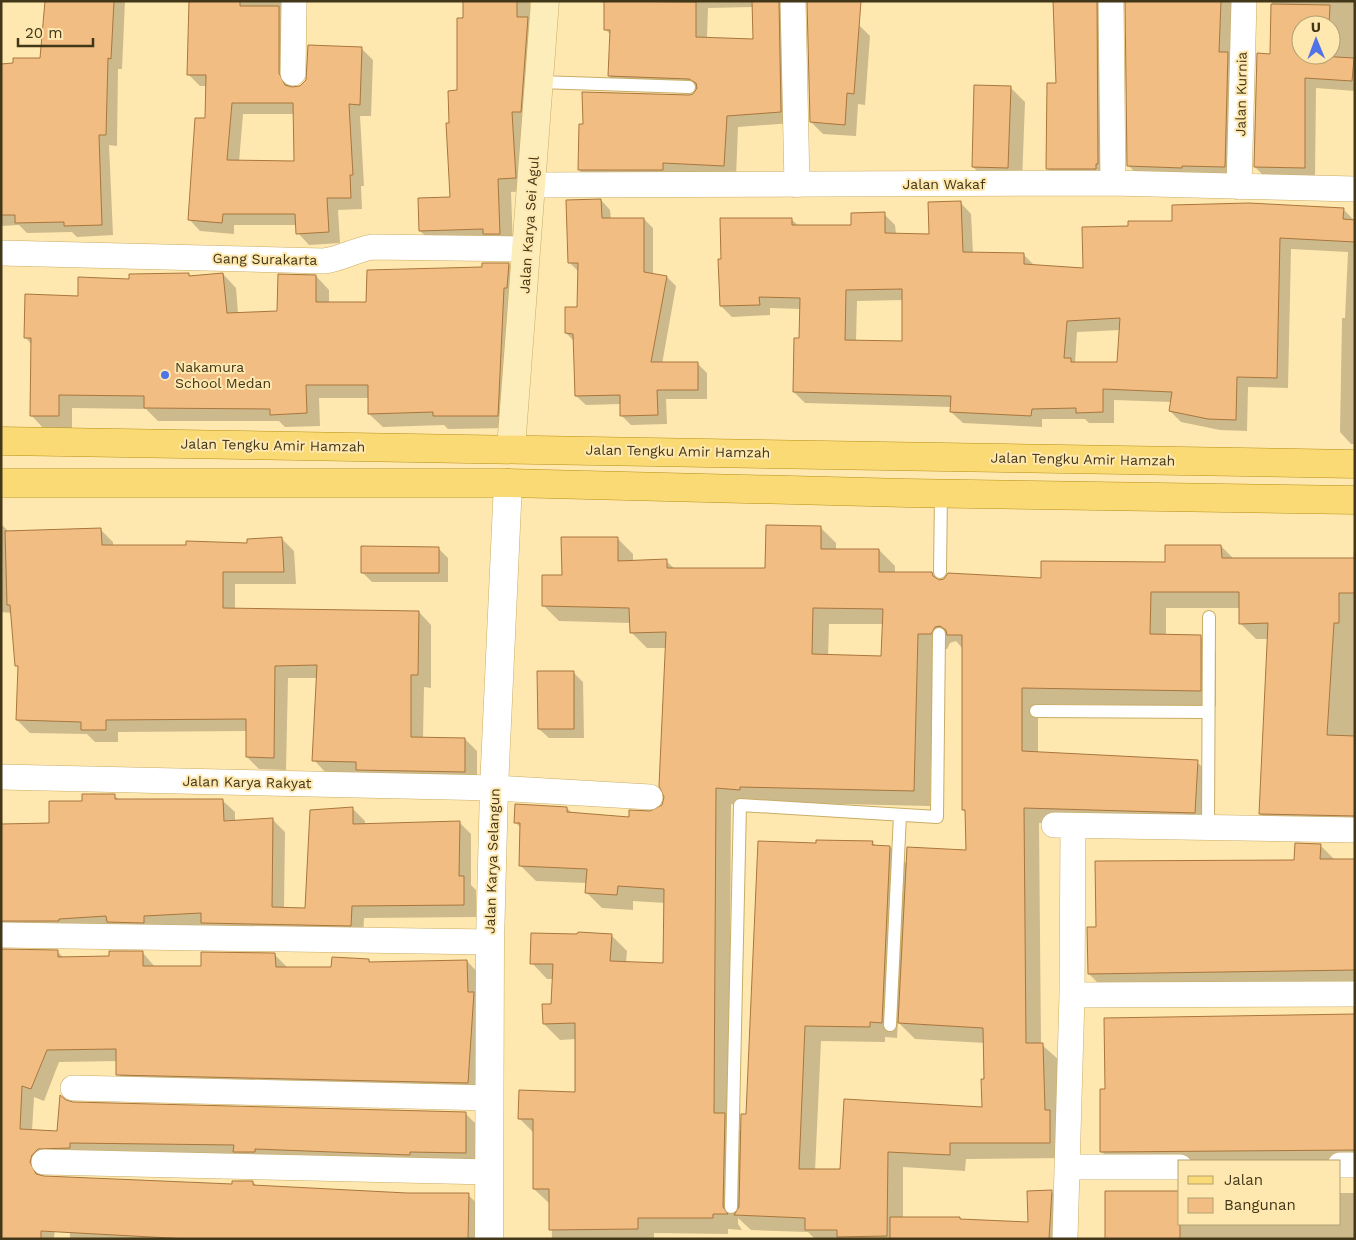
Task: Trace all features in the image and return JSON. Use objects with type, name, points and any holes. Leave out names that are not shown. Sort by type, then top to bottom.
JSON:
[{"type":"main road","name":"Jalan Karya Sei Agul","points":[[511,448],[545,1]]},
{"type":"main road","name":"Jalan Tengku Amir Hamzah","points":[[1,441],[511,448],[1355,464]]},
{"type":"main road","points":[[1266,498],[1267,462]]},
{"type":"main road","points":[[1,482],[508,483],[941,494],[1355,500]]},
{"type":"street","points":[[293,73],[294,1]]},
{"type":"street","points":[[793,1],[797,185]]},
{"type":"street","points":[[1111,1],[1113,183]]},
{"type":"street","name":"Jalan Kurnia","points":[[1239,187],[1244,1]]},
{"type":"street","name":"Jalan Wakaf","points":[[532,185],[1113,183],[1355,189]]},
{"type":"street","name":"Gang Surakarta","points":[[1,253],[324,261],[336,260],[358,250],[372,247],[527,249]]},
{"type":"street","name":"Jalan Karya Selangun","points":[[489,1239],[490,942],[494,788],[508,483]]},
{"type":"street","name":"Jalan Karya Rakyat","points":[[1,777],[494,788],[650,796]]},
{"type":"street","points":[[1065,1239],[1072,995],[1063,826],[1355,830]]},
{"type":"street","points":[[1,935],[490,942]]},
{"type":"street","points":[[1072,995],[1355,994]]},
{"type":"street","points":[[73,1088],[490,1098]]},
{"type":"street","points":[[44,1162],[490,1172]]},
{"type":"street","points":[[1341,1165],[1355,1165]]},
{"type":"street","points":[[1068,1168],[1178,1167]]},
{"type":"lane","points":[[539,82],[689,87]]},
{"type":"lane","points":[[940,572],[941,494]]},
{"type":"lane","points":[[1208,828],[1209,617]]},
{"type":"lane","points":[[731,1207],[740,805],[937,817],[939,634]]},
{"type":"lane","points":[[1036,711],[1208,712]]},
{"type":"lane","points":[[890,1025],[900,815]]},
{"type":"building","points":[[45,1],[114,1],[111,59],[108,58],[106,135],[99,135],[102,225],[64,226],[64,222],[15,223],[15,215],[1,215],[1,64],[13,63],[13,58],[40,58]]},
{"type":"building","points":[[189,1],[240,1],[240,6],[279,6],[279,73],[285,85],[292,87],[300,86],[306,80],[308,45],[362,47],[360,105],[349,104],[353,175],[350,175],[351,198],[327,198],[329,232],[296,234],[295,214],[223,214],[222,223],[188,220],[195,118],[205,118],[206,75],[187,75]],"holes":[[[232,103],[293,103],[294,161],[227,160]]]},
{"type":"building","points":[[463,1],[517,1],[517,17],[528,17],[521,112],[512,112],[516,178],[498,179],[500,234],[483,234],[483,229],[419,231],[418,198],[450,197],[446,123],[449,123],[448,91],[457,90],[457,18],[463,18]]},
{"type":"building","points":[[604,1],[696,2],[696,37],[753,39],[752,1],[779,1],[781,112],[727,116],[724,166],[663,163],[663,170],[578,170],[579,124],[583,124],[582,92],[689,95],[693,94],[697,88],[696,83],[689,79],[608,76],[610,30],[604,30]]},
{"type":"building","points":[[807,1],[861,1],[854,94],[847,93],[845,125],[810,122]]},
{"type":"building","points":[[1053,1],[1097,1],[1098,164],[1096,164],[1096,169],[1046,169],[1047,83],[1056,83]]},
{"type":"building","points":[[1125,1],[1221,1],[1219,52],[1228,52],[1225,167],[1127,166]]},
{"type":"building","points":[[1271,4],[1330,5],[1330,15],[1291,15],[1291,65],[1341,65],[1341,57],[1354,58],[1352,81],[1305,78],[1305,168],[1254,167],[1257,53],[1270,54]]},
{"type":"building","points":[[974,85],[1011,86],[1008,168],[972,167]]},
{"type":"building","points":[[601,199],[602,218],[644,218],[644,272],[667,276],[651,362],[698,362],[698,390],[657,390],[658,415],[620,416],[620,395],[575,396],[573,334],[565,333],[565,307],[577,307],[578,263],[568,263],[566,200]]},
{"type":"building","points":[[961,201],[963,252],[1024,253],[1024,264],[1083,268],[1082,227],[1128,226],[1128,221],[1172,221],[1172,205],[1249,203],[1344,208],[1343,219],[1355,220],[1355,242],[1280,238],[1277,378],[1237,377],[1236,420],[1208,419],[1169,411],[1172,392],[1103,389],[1103,412],[1076,413],[1076,408],[1032,409],[1031,416],[950,412],[951,396],[793,392],[794,338],[799,338],[800,298],[759,297],[760,305],[720,306],[718,259],[721,259],[720,218],[792,218],[792,225],[851,225],[851,213],[885,212],[885,233],[929,234],[928,202]],"holes":[[[902,289],[902,341],[845,340],[846,290]],[[1120,318],[1117,362],[1071,362],[1071,358],[1064,358],[1067,321]]]},
{"type":"building","points":[[482,263],[509,263],[507,288],[504,288],[498,416],[433,416],[433,412],[368,414],[368,385],[306,385],[307,413],[270,415],[270,409],[144,408],[144,396],[59,395],[59,416],[30,416],[31,338],[24,338],[25,294],[78,296],[78,277],[129,279],[129,274],[189,273],[189,276],[223,273],[227,313],[277,311],[278,274],[316,275],[316,302],[366,302],[367,270],[482,267]]},
{"type":"building","points":[[766,525],[821,526],[821,549],[879,549],[879,572],[932,572],[933,576],[939,580],[944,579],[948,573],[1041,578],[1041,561],[1165,562],[1165,545],[1221,545],[1222,558],[1355,558],[1355,593],[1339,593],[1339,623],[1334,623],[1327,735],[1355,736],[1355,816],[1259,814],[1268,623],[1239,624],[1239,592],[1151,592],[1150,634],[1201,635],[1201,691],[1022,688],[1022,751],[1198,760],[1195,813],[1024,808],[1026,1043],[1043,1043],[1045,1110],[1050,1110],[1050,1143],[950,1143],[950,1155],[888,1152],[887,1236],[837,1237],[837,1230],[805,1230],[805,1218],[734,1215],[739,1207],[741,1114],[746,1114],[758,841],[816,843],[816,840],[873,841],[872,845],[890,846],[882,1023],[870,1022],[870,1027],[805,1026],[799,1169],[840,1169],[844,1099],[982,1107],[981,1079],[984,1079],[983,1028],[898,1023],[907,847],[966,850],[965,810],[962,810],[962,635],[947,635],[946,630],[940,626],[935,627],[931,634],[918,634],[914,791],[740,787],[740,790],[716,788],[714,1113],[725,1113],[723,1207],[728,1214],[713,1214],[713,1218],[638,1218],[638,1229],[549,1230],[549,1189],[533,1189],[533,1119],[518,1119],[519,1090],[575,1092],[575,1023],[543,1024],[542,1004],[551,1004],[553,964],[530,964],[531,933],[577,934],[578,932],[612,934],[610,961],[663,963],[664,889],[618,886],[617,895],[585,893],[587,869],[519,866],[520,823],[514,823],[515,804],[567,807],[567,812],[629,817],[629,810],[650,811],[662,805],[664,797],[659,786],[666,632],[630,633],[629,608],[542,606],[542,575],[562,575],[561,537],[618,537],[618,561],[667,559],[667,568],[765,568]],"holes":[[[813,608],[883,609],[881,656],[812,654]]]},
{"type":"building","points":[[101,528],[102,545],[186,545],[186,541],[247,543],[247,539],[282,537],[284,572],[223,572],[223,608],[419,611],[418,675],[411,675],[411,737],[465,738],[465,772],[356,770],[356,762],[312,761],[317,665],[275,666],[274,758],[246,757],[246,719],[106,720],[106,730],[81,730],[81,722],[16,720],[18,666],[15,666],[10,605],[7,605],[5,531]]},
{"type":"building","points":[[361,546],[439,547],[439,573],[361,573]]},
{"type":"building","points":[[537,671],[574,671],[574,729],[538,729]]},
{"type":"building","points":[[82,794],[115,794],[115,799],[223,799],[224,821],[273,818],[272,907],[305,908],[310,810],[353,807],[353,824],[460,821],[459,876],[464,876],[464,905],[352,906],[351,926],[201,923],[201,913],[144,916],[144,923],[107,922],[106,916],[59,919],[59,921],[1,921],[1,824],[49,823],[49,801],[82,801]]},
{"type":"building","points":[[1295,843],[1321,844],[1320,859],[1355,859],[1355,970],[1088,974],[1087,927],[1096,927],[1095,861],[1294,860]]},
{"type":"building","points":[[1,949],[58,950],[58,957],[109,956],[109,951],[143,951],[143,966],[201,966],[201,952],[275,953],[276,967],[331,967],[332,957],[369,959],[369,962],[467,960],[468,992],[474,992],[468,1083],[116,1075],[116,1049],[47,1050],[31,1089],[22,1086],[20,1129],[57,1131],[60,1095],[66,1100],[73,1102],[466,1112],[466,1153],[410,1152],[410,1155],[255,1149],[255,1152],[233,1152],[234,1145],[70,1143],[70,1148],[38,1149],[32,1155],[30,1162],[36,1174],[44,1176],[232,1184],[232,1181],[253,1181],[253,1185],[407,1193],[469,1193],[468,1239],[188,1239],[41,1231],[41,1239],[1,1239]]},
{"type":"building","points":[[1355,1014],[1355,1150],[1100,1152],[1100,1089],[1105,1089],[1104,1018]]},
{"type":"building","points":[[1052,1190],[1049,1239],[890,1239],[890,1217],[960,1217],[960,1219],[1028,1222],[1027,1191]]},
{"type":"building","points":[[1105,1191],[1178,1191],[1180,1239],[1105,1239]]},
{"type":"place","name":"Nakamura School Medan","points":[[165,375]]}]
